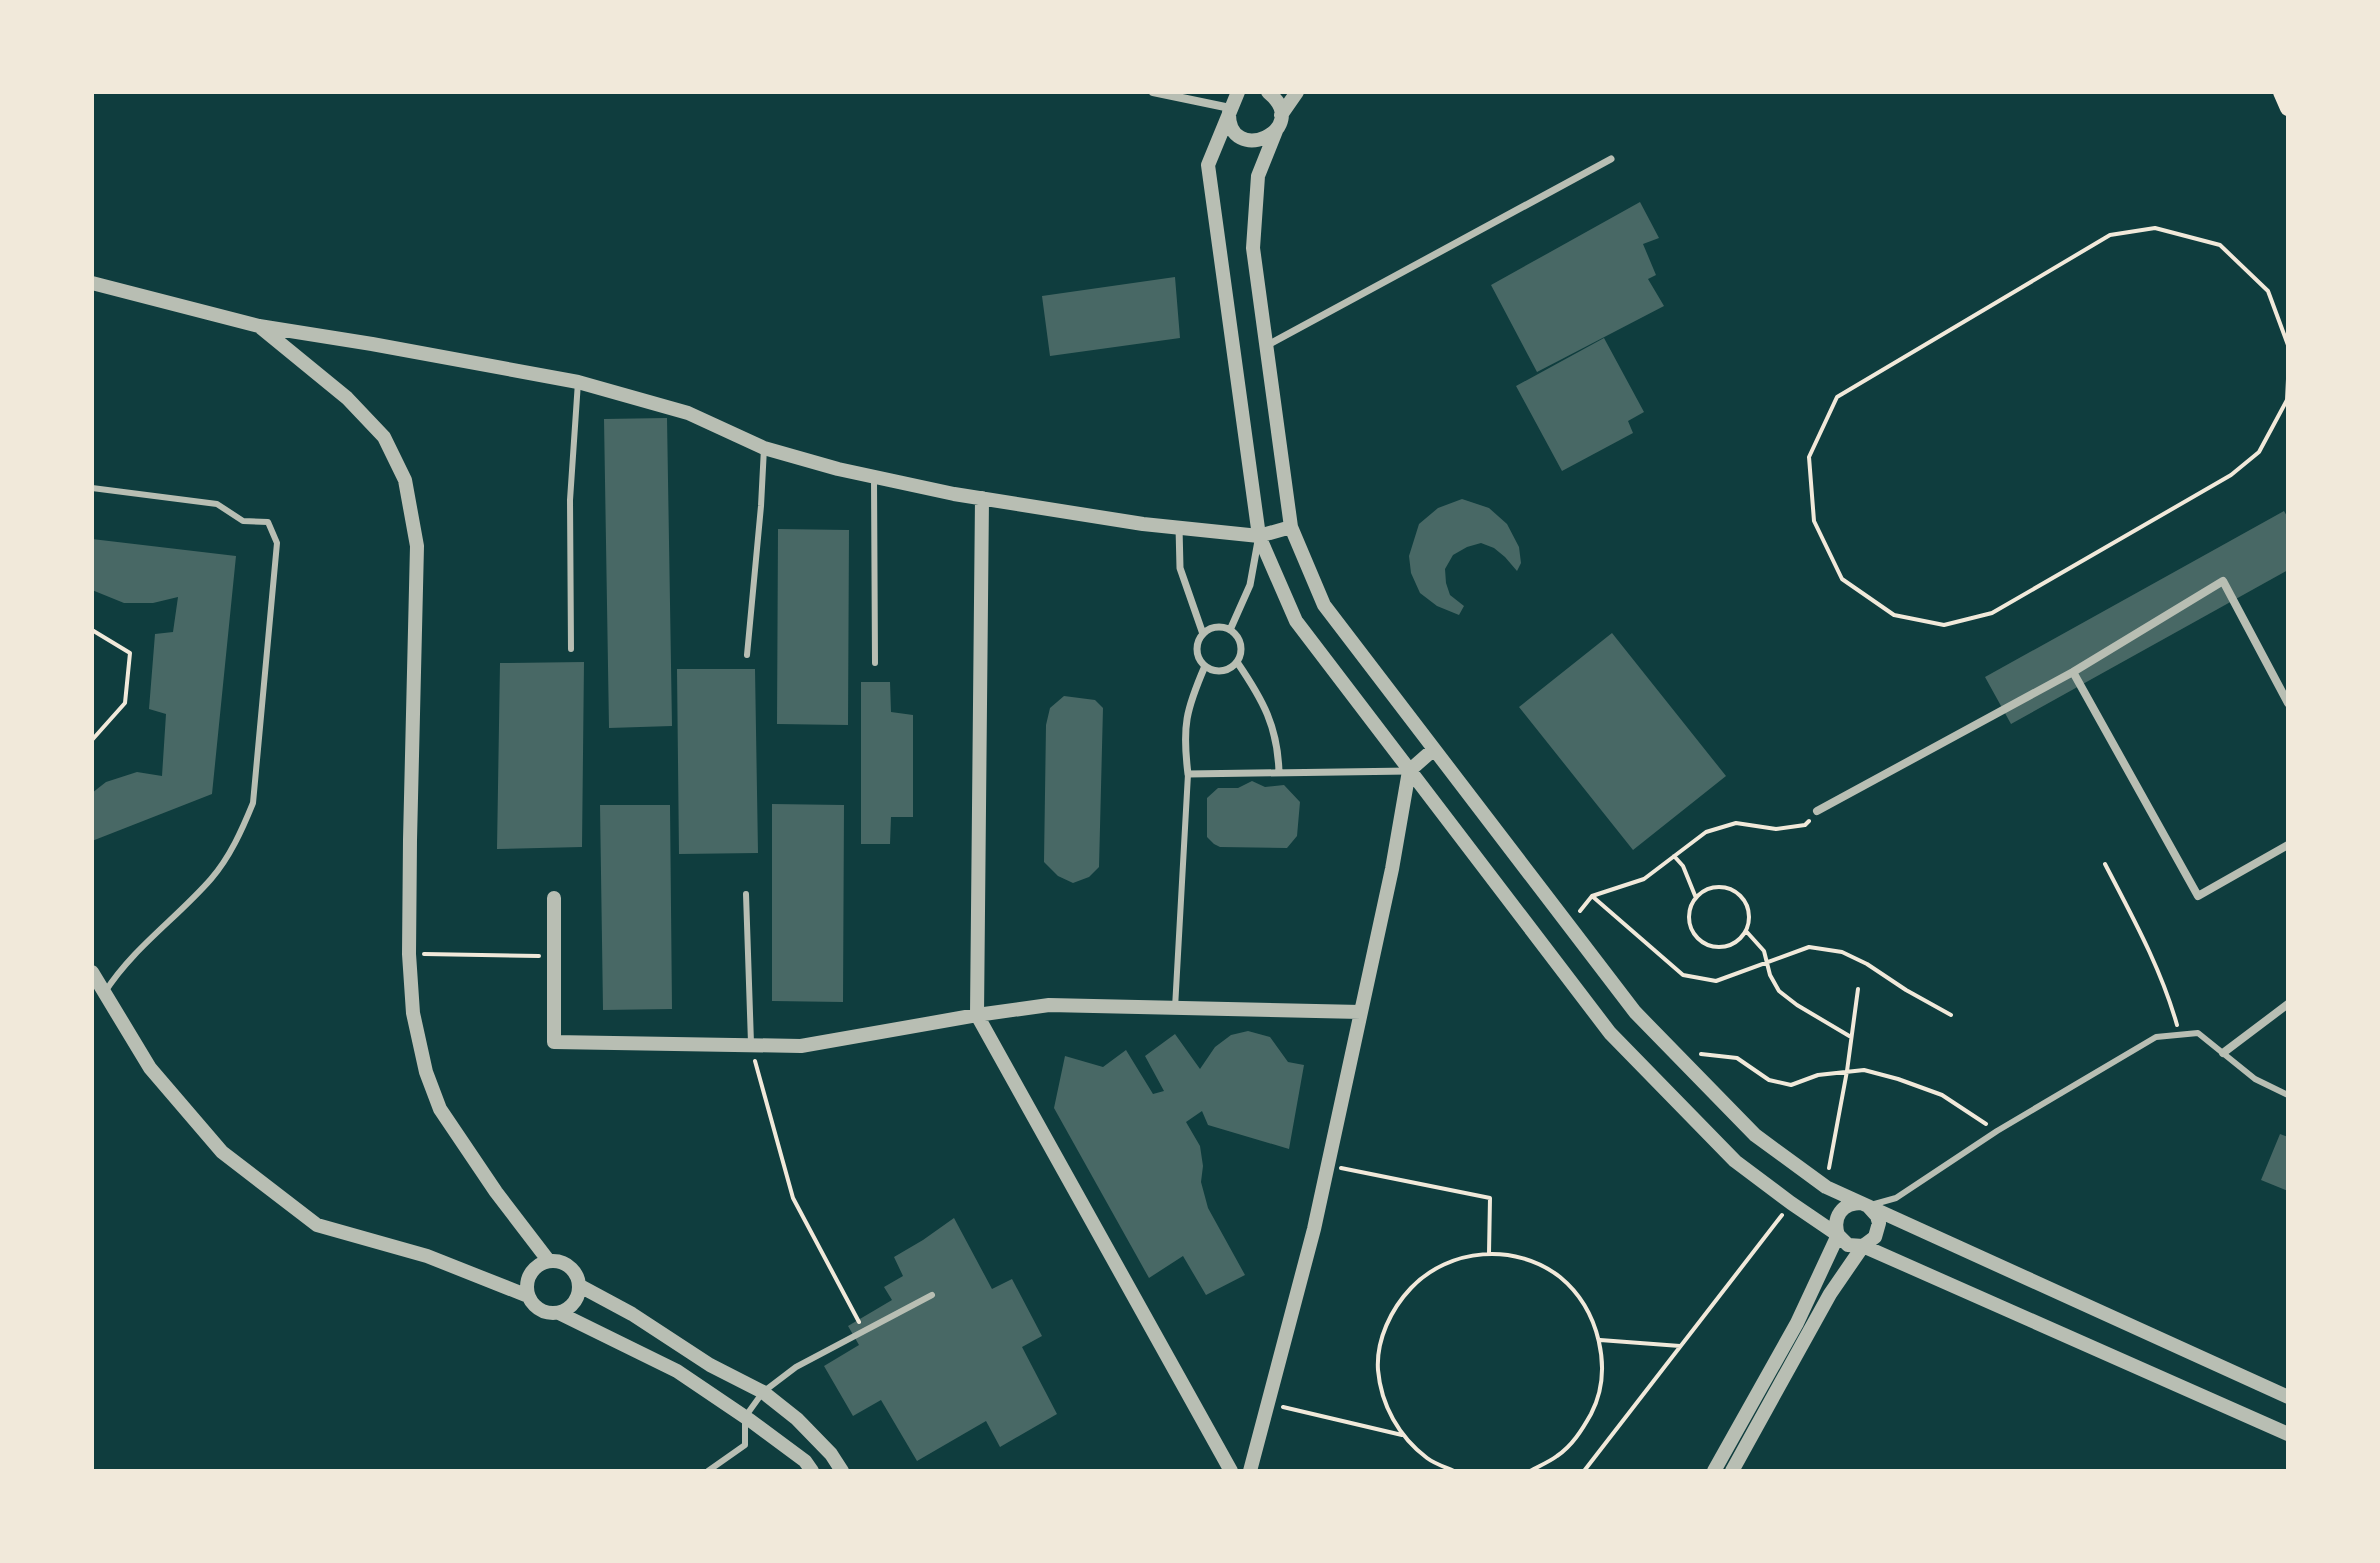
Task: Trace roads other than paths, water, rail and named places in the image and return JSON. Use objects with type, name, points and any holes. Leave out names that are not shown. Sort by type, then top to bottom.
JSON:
[{"type":"main road","points":[[2281,92],[2288,108]]},
{"type":"street","points":[[1153,92],[1235,98]]},
{"type":"street","points":[[1268,92],[1280,106],[1281,115]]},
{"type":"street","points":[[1297,92],[1281,115],[1258,176],[1253,248],[1291,527],[1324,605],[1635,1012],[1755,1135],[1826,1187],[2288,1397]]},
{"type":"street","points":[[1235,98],[1229,119],[1237,134],[1245,139],[1262,140],[1276,131]]},
{"type":"street","points":[[1235,98],[1208,165],[1259,536],[1296,621],[1610,1033],[1735,1161],[1848,1245],[1863,1246],[2288,1434]]},
{"type":"street","points":[[1266,346],[1611,159]]},
{"type":"street","points":[[92,283],[259,326],[578,382],[688,413],[764,448],[874,477],[982,498],[1179,527],[1259,536],[1291,527]]},
{"type":"street","points":[[259,326],[347,398],[384,437],[405,480],[417,546],[409,954],[413,1013],[426,1072],[440,1109],[496,1192],[548,1260]]},
{"type":"street","points":[[982,498],[977,1015],[1231,1471]]},
{"type":"street","points":[[1179,527],[1180,568],[1203,634]]},
{"type":"street","points":[[1230,630],[1250,585],[1259,536]]},
{"type":"street","points":[[1817,811],[2073,672],[2223,581],[2288,703]]},
{"type":"street","points":[[1216,627],[1230,630],[1242,648],[1237,662],[1225,671],[1211,670],[1198,654],[1197,647],[1203,634],[1216,627]]},
{"type":"street","points":[[1237,662],[1260,697],[1278,744],[1279,773]]},
{"type":"street","points":[[1205,666],[1189,703],[1183,740],[1188,774],[1409,771]]},
{"type":"street","points":[[2073,672],[2198,896],[2288,845]]},
{"type":"street","points":[[1250,1471],[1314,1229],[1392,869],[1409,771],[1434,749]]},
{"type":"street","points":[[554,898],[554,1042],[801,1046],[1049,1005],[1361,1012]]},
{"type":"street","points":[[92,972],[150,1068],[222,1152],[317,1225],[427,1256],[528,1296]]},
{"type":"street","points":[[2223,1053],[2288,1004]]},
{"type":"street","points":[[1714,1471],[1797,1323],[1838,1235],[1838,1215],[1848,1205],[1864,1205],[1877,1216],[1878,1231],[1870,1243],[1863,1246],[1830,1294],[1732,1471]]},
{"type":"street","points":[[559,1313],[574,1303],[580,1286],[573,1269],[557,1260],[548,1260],[539,1264],[528,1278],[528,1296],[533,1304],[549,1313],[559,1313],[677,1371],[805,1461],[812,1471]]},
{"type":"street","points":[[580,1286],[632,1314],[710,1365],[763,1392],[797,1419],[831,1454],[842,1471]]},
{"type":"lane","points":[[571,649],[570,500],[578,382]]},
{"type":"lane","points":[[747,655],[764,448]]},
{"type":"lane","points":[[874,477],[875,663]]},
{"type":"lane","points":[[92,488],[217,504],[243,521],[268,522],[277,543],[253,803],[238,839],[213,877],[119,971],[105,993]]},
{"type":"lane","points":[[1175,1008],[1188,774]]},
{"type":"lane","points":[[746,894],[751,1045]]},
{"type":"lane","points":[[1864,1205],[1896,1198],[1997,1131],[2156,1037],[2198,1033],[2255,1079],[2288,1095]]},
{"type":"lane","points":[[708,1471],[745,1445],[745,1417],[763,1392],[796,1367],[932,1295]]}]
